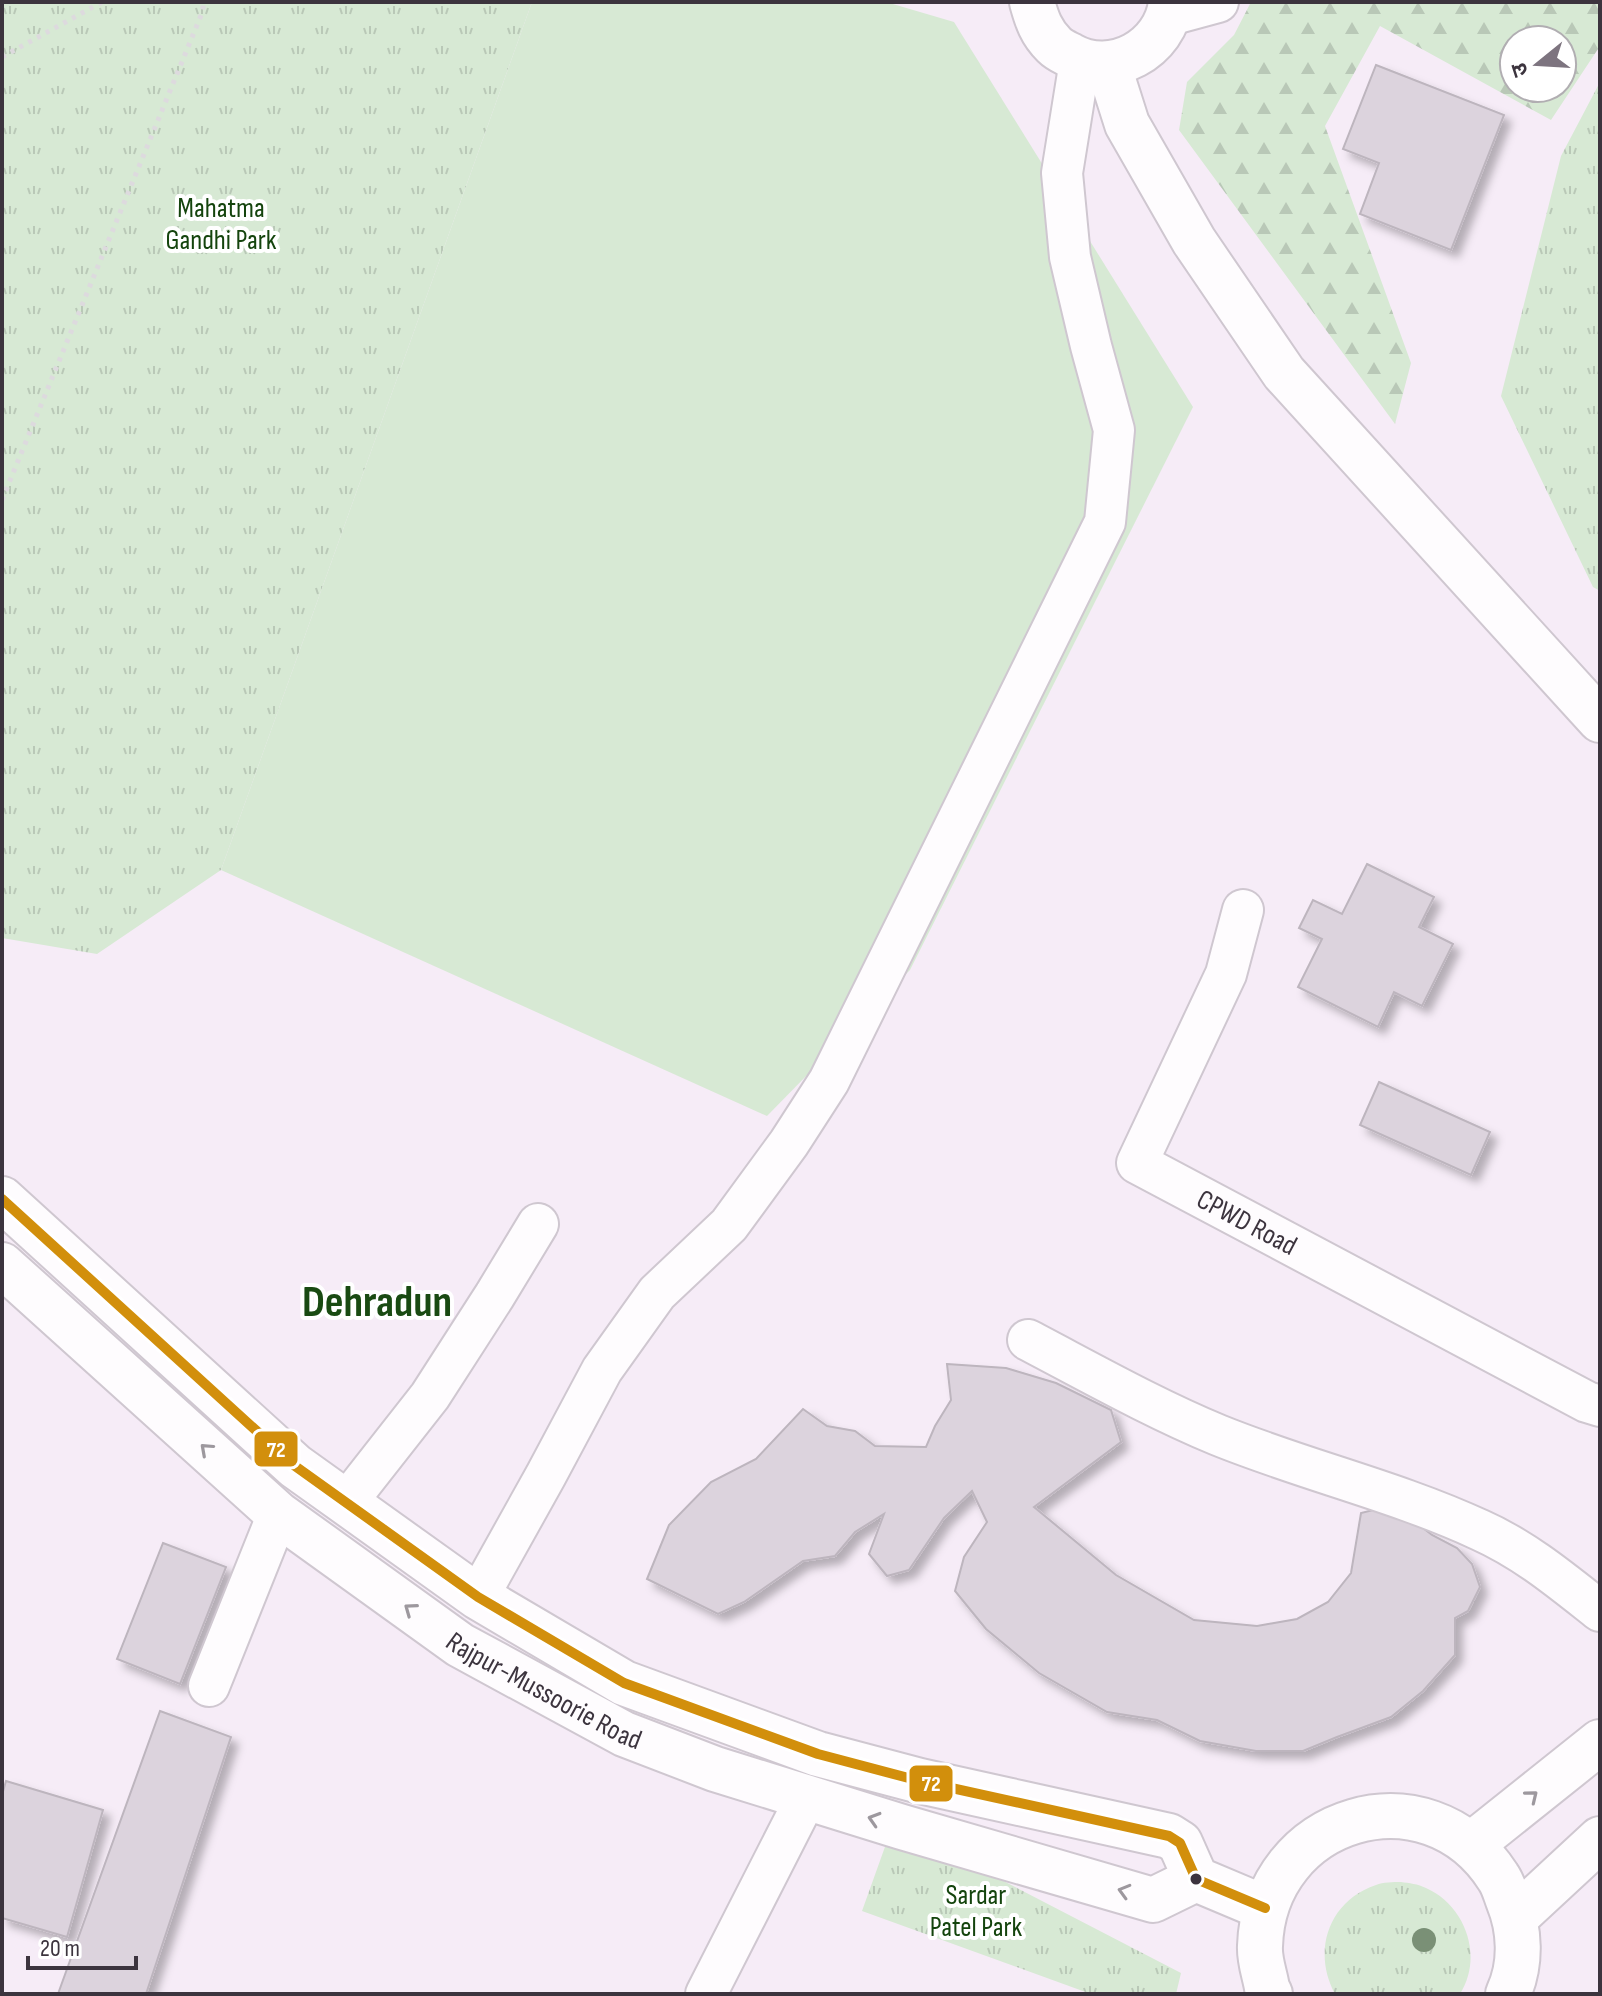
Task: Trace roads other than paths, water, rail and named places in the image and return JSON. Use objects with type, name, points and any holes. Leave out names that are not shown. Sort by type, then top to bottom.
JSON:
[{"type":"main road","points":[[1032,2],[1039,26],[1056,48],[1094,63],[1135,57],[1156,40],[1170,8]]},
{"type":"main road","points":[[1094,63],[1194,241],[1284,373],[1600,720]]},
{"type":"main road","name":"Rajpur-Mussoorie Road","points":[[2,1199],[295,1466],[478,1597],[624,1683],[818,1754],[920,1781],[1169,1836],[1180,1843],[1196,1879],[1153,1900],[806,1798],[715,1769],[624,1734],[460,1645],[278,1514],[2,1265]]},
{"type":"main road","points":[[1471,1845],[1600,1742]]},
{"type":"main road","points":[[1270,1994],[1259,1948],[1265,1908],[1283,1870],[1313,1840],[1351,1821],[1393,1815],[1435,1824],[1471,1845],[1499,1878],[1515,1918],[1518,1952],[1508,1994]]},
{"type":"main road","points":[[1515,1918],[1600,1839]]},
{"type":"main road","points":[[1196,1879],[1265,1908]]},
{"type":"street","points":[[1170,8],[1218,2]]},
{"type":"street","points":[[478,1597],[602,1370],[657,1293],[729,1225],[789,1143],[829,1081],[1105,522],[1114,430],[1070,257],[1062,173],[1094,63]]},
{"type":"street","name":"CPWD Road","points":[[1243,910],[1226,974],[1137,1163],[1573,1395],[1600,1406]]},
{"type":"street","points":[[346,1503],[430,1396],[538,1224]]},
{"type":"street","points":[[1028,1340],[1218,1435],[1398,1497],[1482,1530],[1544,1566],[1600,1611]]},
{"type":"street","points":[[209,1686],[278,1514]]},
{"type":"street","points":[[706,1994],[806,1798]]},
{"type":"district","name":"Dehradun","points":[[377,1301]]},
{"type":"park label","name":"Mahatma Gandhi Park","points":[[221,223]]},
{"type":"park label","name":"Sardar Patel Park","points":[[976,1910]]}]
